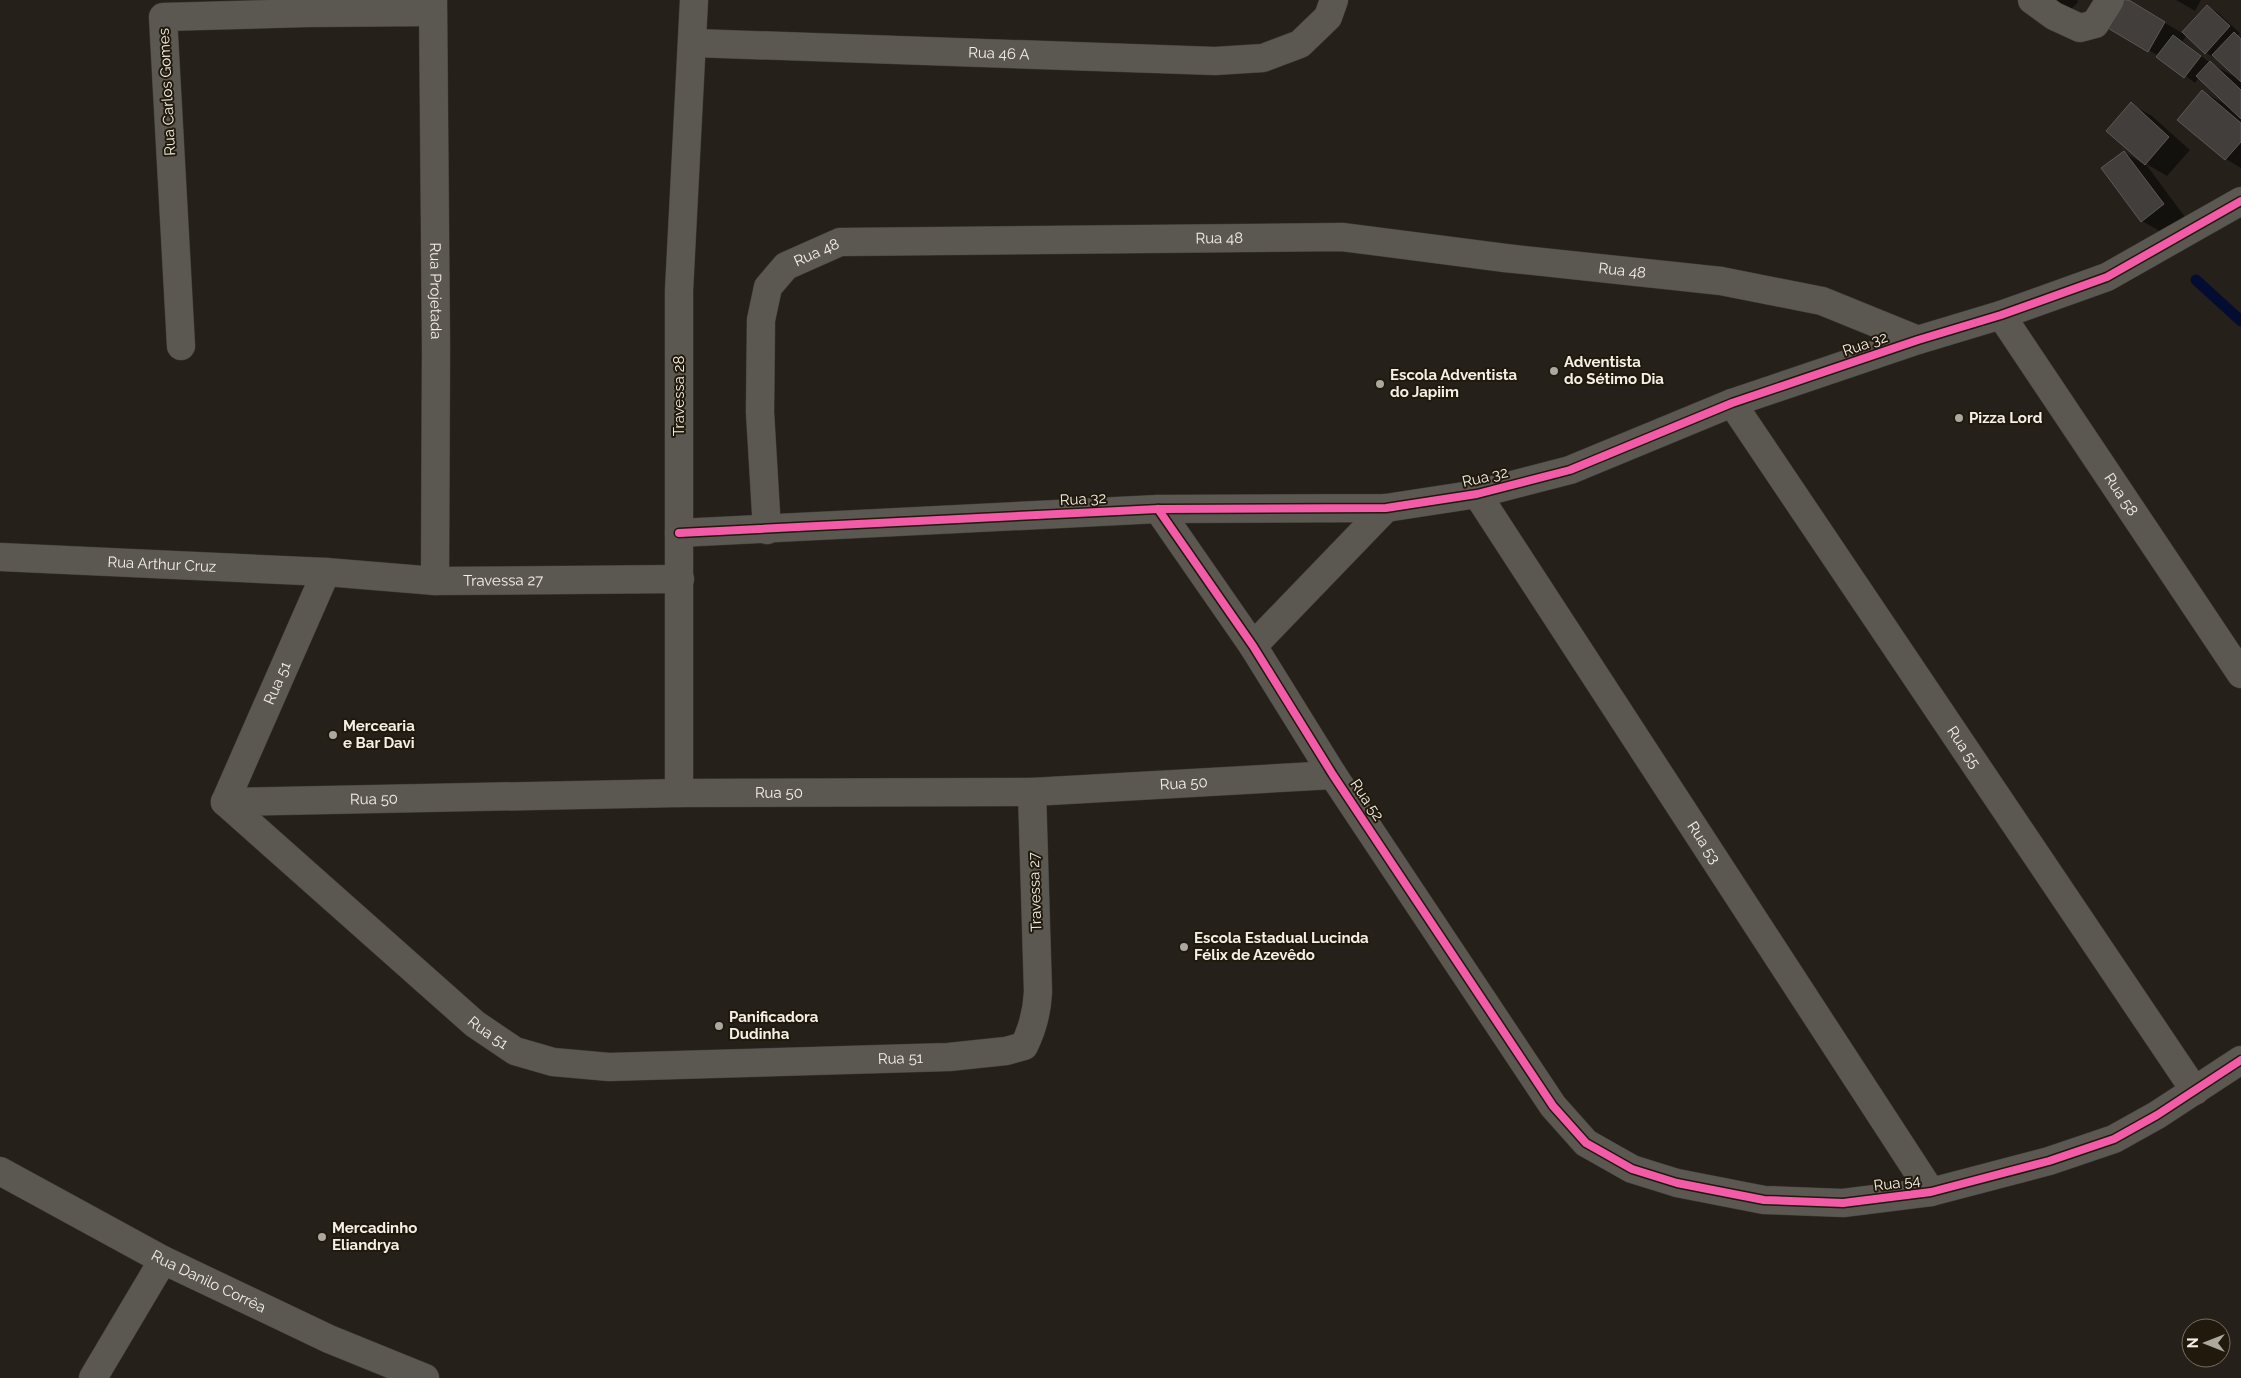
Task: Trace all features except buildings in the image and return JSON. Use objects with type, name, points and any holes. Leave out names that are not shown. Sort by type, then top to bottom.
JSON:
[{"type":"street","name":"Travessa 28","points":[[679,793],[679,291],[694,43],[694,0]]},
{"type":"street","name":"Rua 46 A","points":[[694,43],[1215,61],[1263,58],[1300,44],[1328,18],[1334,0]]},
{"type":"street","points":[[2032,0],[2054,16],[2080,28],[2095,24],[2110,0]]},
{"type":"street","name":"Rua Carlos Gomes","points":[[182,346],[163,9],[307,13],[433,6]]},
{"type":"street","name":"Rua Projetada","points":[[433,6],[436,346],[435,581]]},
{"type":"street","name":"Rua 32","points":[[679,533],[1158,509],[1386,508],[1477,494],[1570,470],[1732,403],[1918,340],[2001,315],[2107,277],[2241,201]]},
{"type":"street","name":"Rua 48","points":[[767,530],[760,403],[761,320],[768,287],[786,266],[840,242],[1342,238],[1721,281],[1822,301],[1918,340]]},
{"type":"street","name":"Rua 58","points":[[2001,315],[2241,674]]},
{"type":"street","name":"Rua 55","points":[[1732,403],[2195,1091]]},
{"type":"street","name":"Rua 53","points":[[1477,494],[1931,1192]]},
{"type":"street","points":[[1253,646],[1386,508]]},
{"type":"street","name":"Rua 52","points":[[1158,509],[1253,646],[1333,774],[1553,1106]]},
{"type":"street","name":"Rua Arthur Cruz","points":[[0,557],[326,572]]},
{"type":"street","name":"Travessa 27","points":[[326,572],[435,581],[680,579]]},
{"type":"street","name":"Rua 51","points":[[326,572],[225,802],[475,1024],[514,1051],[554,1062],[609,1067],[949,1057],[1006,1051],[1024,1046],[1036,1016],[1038,992]]},
{"type":"street","name":"Rua 50","points":[[225,802],[679,793],[1032,792],[1333,774]]},
{"type":"street","name":"Travessa 27","points":[[1032,792],[1038,992]]},
{"type":"street","name":"Rua 54","points":[[1553,1106],[1586,1143],[1632,1169],[1677,1183],[1764,1200],[1843,1203],[1931,1192],[2049,1161],[2114,1139],[2195,1091],[2241,1060]]},
{"type":"street","name":"Rua Danilo Corrêa","points":[[0,1171],[163,1260],[329,1339],[425,1378]]},
{"type":"street","points":[[94,1378],[163,1260]]},
{"type":"waterway","points":[[2196,280],[2241,321]]},
{"type":"cycle path","points":[[679,533],[1158,509],[1386,508],[1477,494],[1570,470],[1732,403],[1918,340],[2001,315],[2107,277],[2241,201]]},
{"type":"cycle path","points":[[1158,509],[1253,646],[1333,775],[1553,1106],[1586,1143],[1632,1169],[1677,1183],[1764,1200],[1843,1203],[1931,1192],[2049,1161],[2114,1139],[2157,1115],[2241,1060]]},
{"type":"place","name":"Adventista do Sétimo Dia","points":[[1554,371]]},
{"type":"place","name":"Escola Adventista do Japiim","points":[[1380,384]]},
{"type":"place","name":"Pizza Lord","points":[[1959,418]]},
{"type":"place","name":"Mercearia e Bar Davi","points":[[333,735]]},
{"type":"place","name":"Escola Estadual Lucinda Félix de Azevêdo","points":[[1184,947]]},
{"type":"place","name":"Panificadora Dudinha","points":[[719,1026]]},
{"type":"place","name":"Mercadinho Eliandrya","points":[[322,1237]]}]
